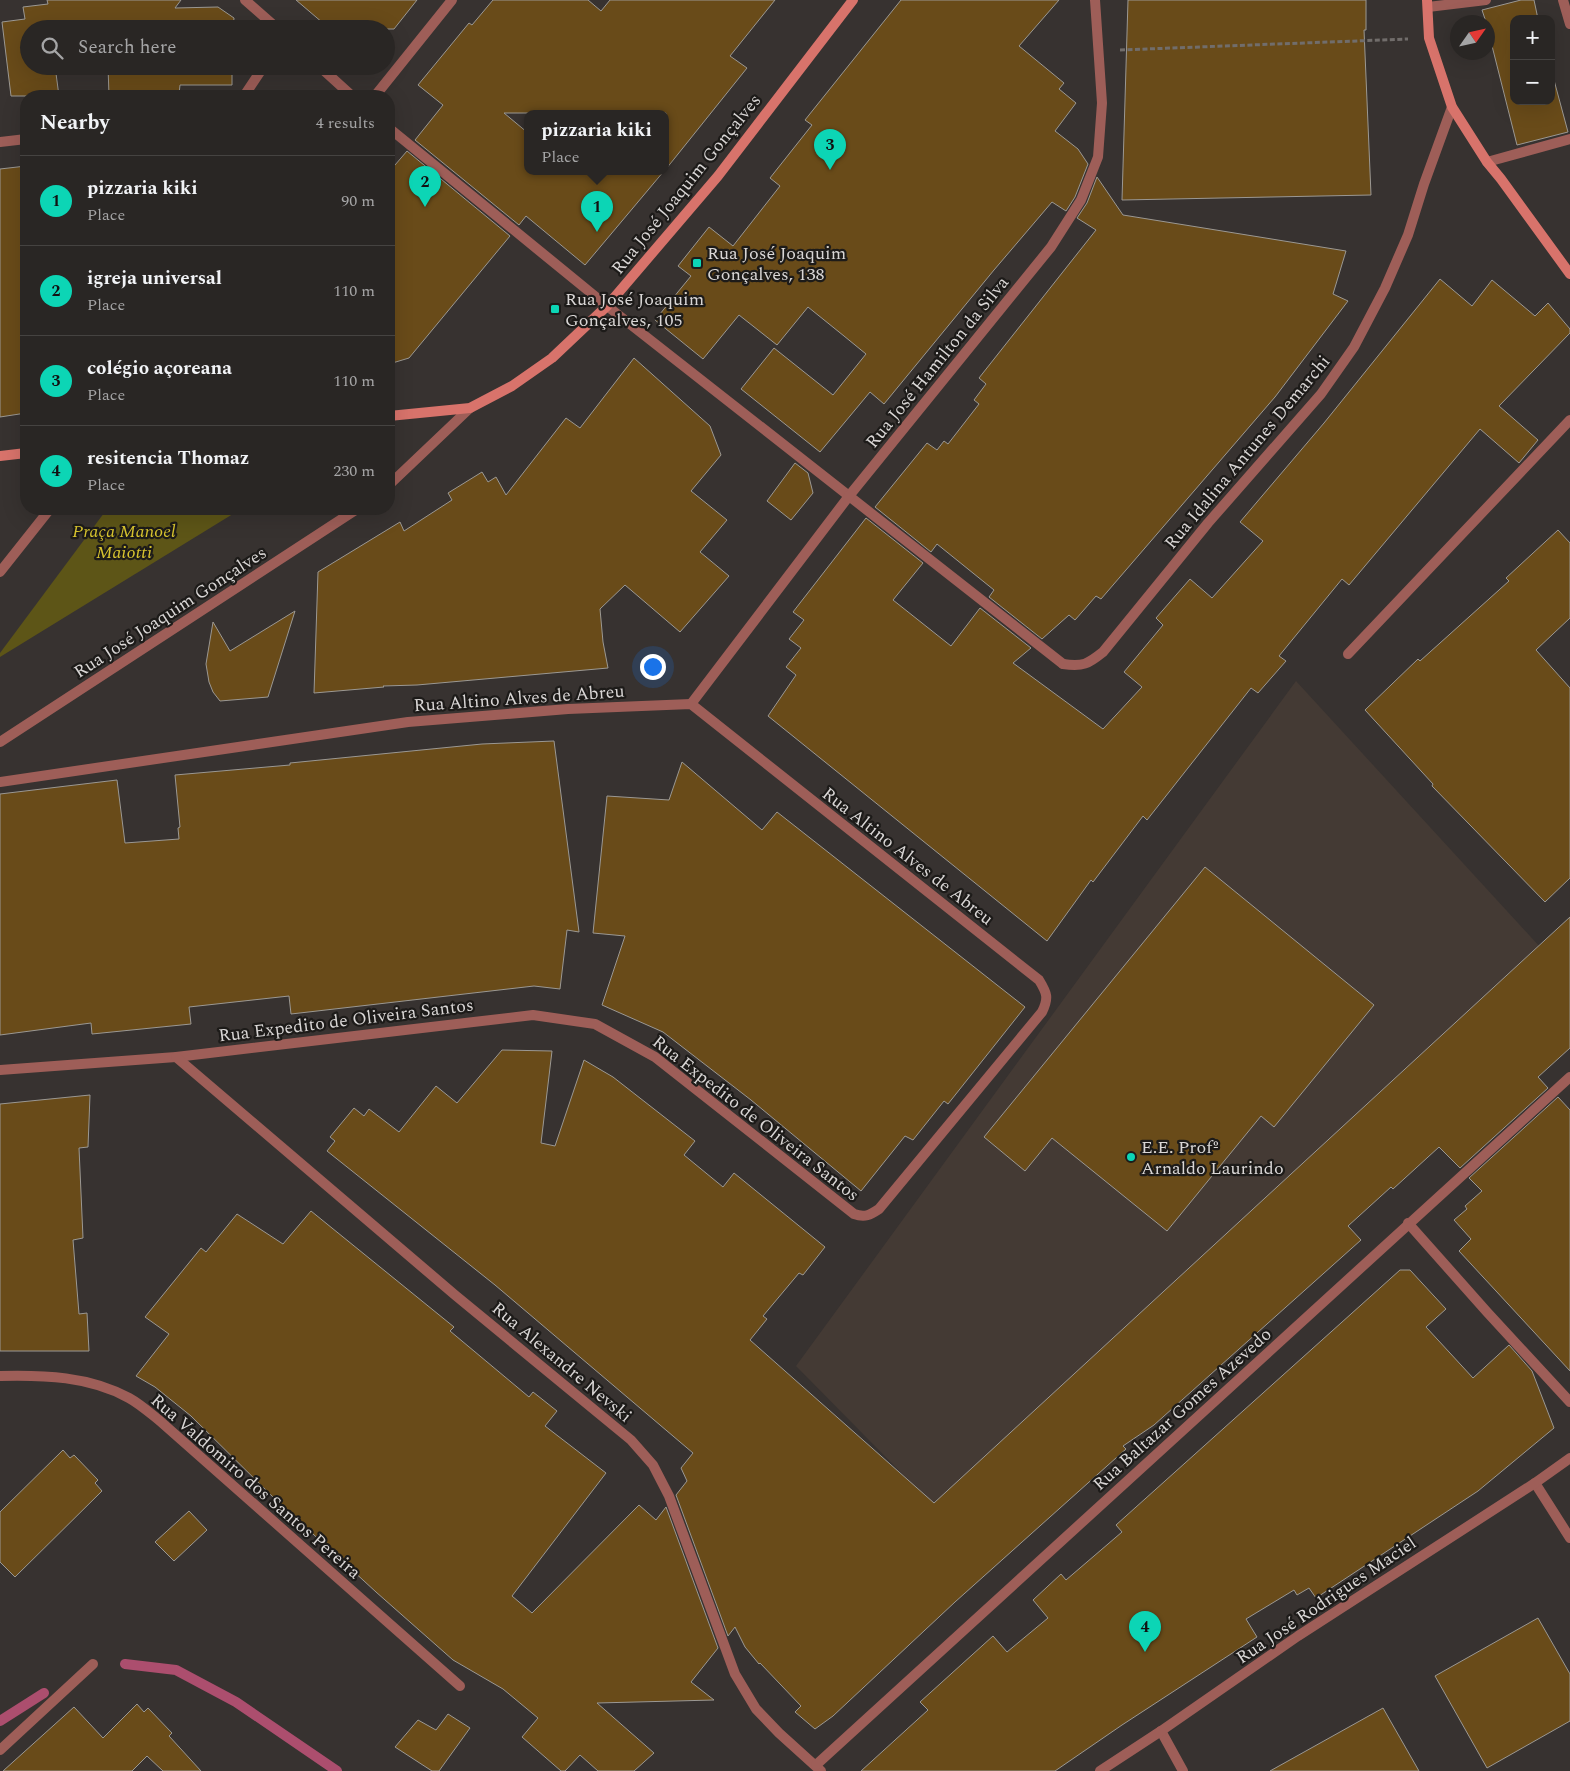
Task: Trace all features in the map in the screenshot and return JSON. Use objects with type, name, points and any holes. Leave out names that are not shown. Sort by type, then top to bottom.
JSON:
[{"type":"street","points":[[245,0],[268,20]]},
{"type":"street","points":[[395,71],[452,0]]},
{"type":"street","name":"Rua José Joaquim Gonçalves","points":[[395,479],[470,408],[512,386],[552,358],[607,306],[718,176],[853,0]]},
{"type":"street","name":"Rua José Hamilton da Silva","points":[[691,704],[849,496],[1051,247],[1081,200],[1098,157],[1102,102],[1095,0]]},
{"type":"street","points":[[1486,0],[1427,4],[1429,38],[1452,107],[1487,162],[1570,274]]},
{"type":"street","points":[[1563,0],[1570,24]]},
{"type":"street","points":[[248,90],[258,75]]},
{"type":"street","points":[[329,75],[345,90]]},
{"type":"street","points":[[380,90],[392,75]]},
{"type":"street","name":"Rua Idalina Antunes Demarchi","points":[[849,496],[1063,664],[1076,666],[1090,662],[1104,652],[1208,523],[1321,394],[1349,355],[1385,288],[1408,235],[1452,107]]},
{"type":"street","points":[[395,133],[607,306],[849,496]]},
{"type":"street","points":[[1487,162],[1570,139]]},
{"type":"street","points":[[0,142],[20,140]]},
{"type":"street","points":[[395,415],[470,408]]},
{"type":"street","points":[[1348,654],[1570,420]]},
{"type":"street","points":[[0,456],[20,454]]},
{"type":"street","points":[[0,572],[45,515]]},
{"type":"street","name":"Rua José Joaquim Gonçalves","points":[[0,742],[348,515]]},
{"type":"street","name":"Rua Altino Alves de Abreu","points":[[0,782],[408,722],[568,709],[691,704],[1039,980]]},
{"type":"street","name":"Rua Expedito de Oliveira Santos","points":[[0,1070],[176,1057],[533,1015],[594,1024],[655,1056],[854,1214],[863,1217],[879,1209],[1042,1012],[1047,1001],[1045,990],[1039,980]]},
{"type":"street","name":"Rua Alexandre Nevski","points":[[176,1057],[455,1295],[631,1440],[653,1465],[669,1496],[735,1674],[756,1709],[779,1733],[819,1768]]},
{"type":"street","name":"Rua Baltazar Gomes Azevedo","points":[[819,1768],[1408,1223],[1570,1077]]},
{"type":"street","points":[[1408,1223],[1570,1402]]},
{"type":"street","name":"Rua Valdomiro dos Santos Pereira","points":[[0,1376],[59,1377],[90,1382],[129,1398],[160,1421],[460,1686]]},
{"type":"street","name":"Rua José Rodrigues Maciel","points":[[1100,1771],[1298,1636],[1535,1483],[1570,1458]]},
{"type":"street","points":[[1535,1483],[1570,1538]]},
{"type":"street","points":[[0,1750],[94,1664]]},
{"type":"street","points":[[1161,1731],[1184,1771]]},
{"type":"path","points":[[1098,51],[1429,38]]},
{"type":"shaded area","name":"E.E. Profº Arnaldo Laurindo","points":[[1296,681],[1540,947],[934,1506],[796,1366]]},
{"type":"green space","name":"Praça Manoel Maiotti","points":[[103,515],[231,515],[0,657],[0,653]]},
{"type":"building","points":[[47,0],[181,0],[175,8],[218,7],[234,18],[234,20],[20,20],[20,75],[56,75],[58,90],[20,90],[20,96],[11,96],[2,22],[25,19],[23,7],[48,4]]},
{"type":"building","points":[[296,0],[417,0],[395,28],[395,20],[319,20]]},
{"type":"building","points":[[493,0],[588,0],[601,11],[610,0],[775,0],[730,56],[747,68],[669,165],[669,110],[524,110],[524,113],[504,113],[524,130],[524,175],[661,175],[585,265],[526,216],[519,225],[415,140],[443,105],[418,85],[469,23],[472,25]]},
{"type":"building","points":[[901,0],[1059,0],[1019,46],[1064,83],[1059,89],[1076,103],[1055,131],[1078,149],[1088,164],[1075,197],[1066,211],[1052,202],[884,404],[870,392],[820,452],[741,389],[774,348],[833,395],[866,354],[808,307],[777,345],[739,315],[703,359],[655,320],[691,276],[678,266],[709,227],[733,246],[780,186],[770,178],[812,125],[805,120]]},
{"type":"building","points":[[1128,0],[1366,0],[1366,30],[1364,30],[1371,195],[1122,200]]},
{"type":"building","points":[[1521,0],[1534,0],[1537,15],[1510,15],[1510,105],[1555,105],[1555,84],[1568,132],[1517,145],[1495,58],[1495,15],[1484,15],[1482,10]]},
{"type":"building","points":[[108,75],[232,75],[232,85],[180,85],[179,90],[109,90]]},
{"type":"building","points":[[407,151],[510,236],[409,358],[395,362],[395,165]]},
{"type":"building","points":[[20,167],[20,414],[0,417],[0,169]]},
{"type":"building","points":[[1097,177],[1123,215],[1346,251],[1333,294],[1348,301],[1275,397],[1101,599],[1096,596],[1075,620],[1069,615],[1042,639],[989,597],[994,590],[937,544],[931,552],[875,507],[927,443],[937,450],[944,441],[948,444],[979,404],[974,400],[986,384],[979,378],[1096,230],[1077,218],[1087,203]]},
{"type":"building","points":[[1440,279],[1472,306],[1492,280],[1535,316],[1548,303],[1570,329],[1570,333],[1499,406],[1538,440],[1519,463],[1480,429],[1349,585],[1342,579],[1279,656],[1286,661],[1258,693],[1251,688],[1147,820],[1143,816],[1093,882],[1091,880],[1047,941],[768,716],[796,675],[786,667],[801,648],[789,639],[804,620],[793,612],[866,518],[923,563],[893,600],[951,646],[980,608],[1031,648],[1013,663],[1103,729],[1142,687],[1124,672],[1163,625],[1156,618],[1190,579],[1212,598],[1263,541],[1240,522],[1324,423]]},
{"type":"building","points":[[634,358],[710,426],[721,455],[691,491],[727,520],[700,552],[729,576],[680,632],[625,585],[600,609],[608,668],[314,693],[318,572],[400,522],[404,531],[452,500],[448,493],[482,472],[488,482],[496,477],[506,495],[566,418],[580,428]]},
{"type":"building","points":[[795,463],[808,473],[813,493],[791,520],[767,501]]},
{"type":"building","points":[[1558,530],[1570,543],[1570,618],[1536,650],[1570,688],[1570,878],[1545,902],[1432,786],[1433,784],[1365,710],[1418,659],[1420,661],[1509,581],[1506,578]]},
{"type":"building","points":[[295,611],[268,697],[220,701],[213,692],[209,682],[206,664],[213,622],[230,651]]},
{"type":"building","points":[[554,741],[579,932],[567,930],[560,989],[534,986],[291,1014],[289,996],[189,1007],[191,1024],[92,1034],[91,1023],[0,1035],[0,794],[117,780],[125,843],[179,839],[178,828],[180,827],[175,775],[290,765],[290,763],[482,744]]},
{"type":"building","points":[[682,762],[762,830],[777,812],[1025,1007],[948,1104],[944,1101],[913,1140],[905,1136],[861,1191],[751,1100],[663,1032],[602,1005],[625,936],[593,933],[607,796],[669,800]]},
{"type":"building","points":[[1205,867],[1374,1005],[1274,1127],[1261,1116],[1167,1231],[1052,1138],[1025,1171],[984,1137]]},
{"type":"building","points":[[1570,917],[1570,1048],[1538,1077],[1548,1088],[1460,1168],[1439,1147],[1393,1189],[1391,1187],[1348,1226],[1361,1240],[1154,1425],[1123,1446],[1126,1449],[955,1602],[833,1716],[815,1729],[795,1712],[801,1706],[759,1664],[745,1647],[735,1627],[728,1636],[676,1495],[687,1481],[681,1468],[693,1453],[495,1285],[327,1151],[335,1141],[330,1137],[354,1108],[364,1116],[369,1109],[399,1132],[436,1086],[457,1103],[502,1050],[552,1051],[541,1143],[555,1146],[584,1060],[613,1077],[695,1141],[684,1155],[723,1187],[734,1173],[825,1247],[803,1275],[799,1273],[763,1316],[767,1319],[750,1340],[934,1503]]},
{"type":"building","points":[[90,1095],[88,1147],[79,1148],[83,1238],[73,1240],[79,1314],[87,1313],[89,1351],[0,1351],[0,1104]]},
{"type":"building","points":[[1558,1097],[1570,1110],[1570,1371],[1459,1251],[1471,1239],[1454,1220],[1467,1209],[1465,1206],[1482,1191],[1469,1178]]},
{"type":"building","points":[[311,1211],[454,1327],[450,1331],[529,1397],[533,1392],[557,1411],[545,1426],[606,1473],[512,1596],[532,1613],[639,1505],[656,1520],[666,1507],[718,1648],[691,1682],[714,1700],[597,1703],[654,1753],[634,1771],[598,1771],[580,1755],[565,1771],[561,1771],[522,1737],[538,1718],[503,1689],[453,1660],[276,1500],[191,1416],[155,1387],[136,1376],[169,1334],[145,1317],[201,1248],[206,1252],[237,1214],[283,1244]]},
{"type":"building","points":[[1400,1270],[1410,1270],[1446,1309],[1426,1327],[1473,1378],[1509,1345],[1532,1371],[1554,1428],[1478,1491],[1316,1598],[1309,1588],[1297,1595],[1294,1590],[1246,1619],[1257,1637],[1055,1771],[861,1771],[928,1710],[920,1702],[993,1636],[1007,1652],[1048,1618],[1033,1600],[1061,1574],[1066,1580],[1122,1532],[1116,1525]]},
{"type":"building","points":[[63,1450],[70,1458],[74,1455],[98,1480],[95,1483],[102,1491],[15,1577],[0,1562],[0,1512]]},
{"type":"building","points":[[189,1511],[207,1530],[174,1561],[155,1542]]},
{"type":"building","points":[[1538,1618],[1570,1674],[1570,1721],[1487,1768],[1435,1676]]},
{"type":"building","points":[[137,1704],[144,1712],[148,1708],[172,1733],[169,1736],[201,1771],[163,1771],[147,1756],[132,1771],[3,1771],[74,1707],[103,1738]]},
{"type":"building","points":[[1383,1708],[1419,1771],[1270,1771]]},
{"type":"building","points":[[448,1714],[470,1728],[439,1771],[432,1771],[395,1747],[418,1720],[436,1730]]},
{"type":"waterway","points":[[125,1664],[176,1670],[236,1702],[337,1771]]},
{"type":"waterway","points":[[0,1721],[44,1693]]},
{"type":"place","name":"colégio açoreana","points":[[830,170]]},
{"type":"place","name":"igreja universal","points":[[425,207]]},
{"type":"place","name":"pizzaria kiki","points":[[597,232]]},
{"type":"place","name":"Rua José Joaquim Gonçalves, 138","points":[[697,263]]},
{"type":"place","name":"Rua José Joaquim Gonçalves, 105","points":[[555,309]]},
{"type":"place","name":"E.E. Profº Arnaldo Laurindo","points":[[1131,1157]]},
{"type":"place","name":"resitencia Thomaz","points":[[1145,1652]]}]
